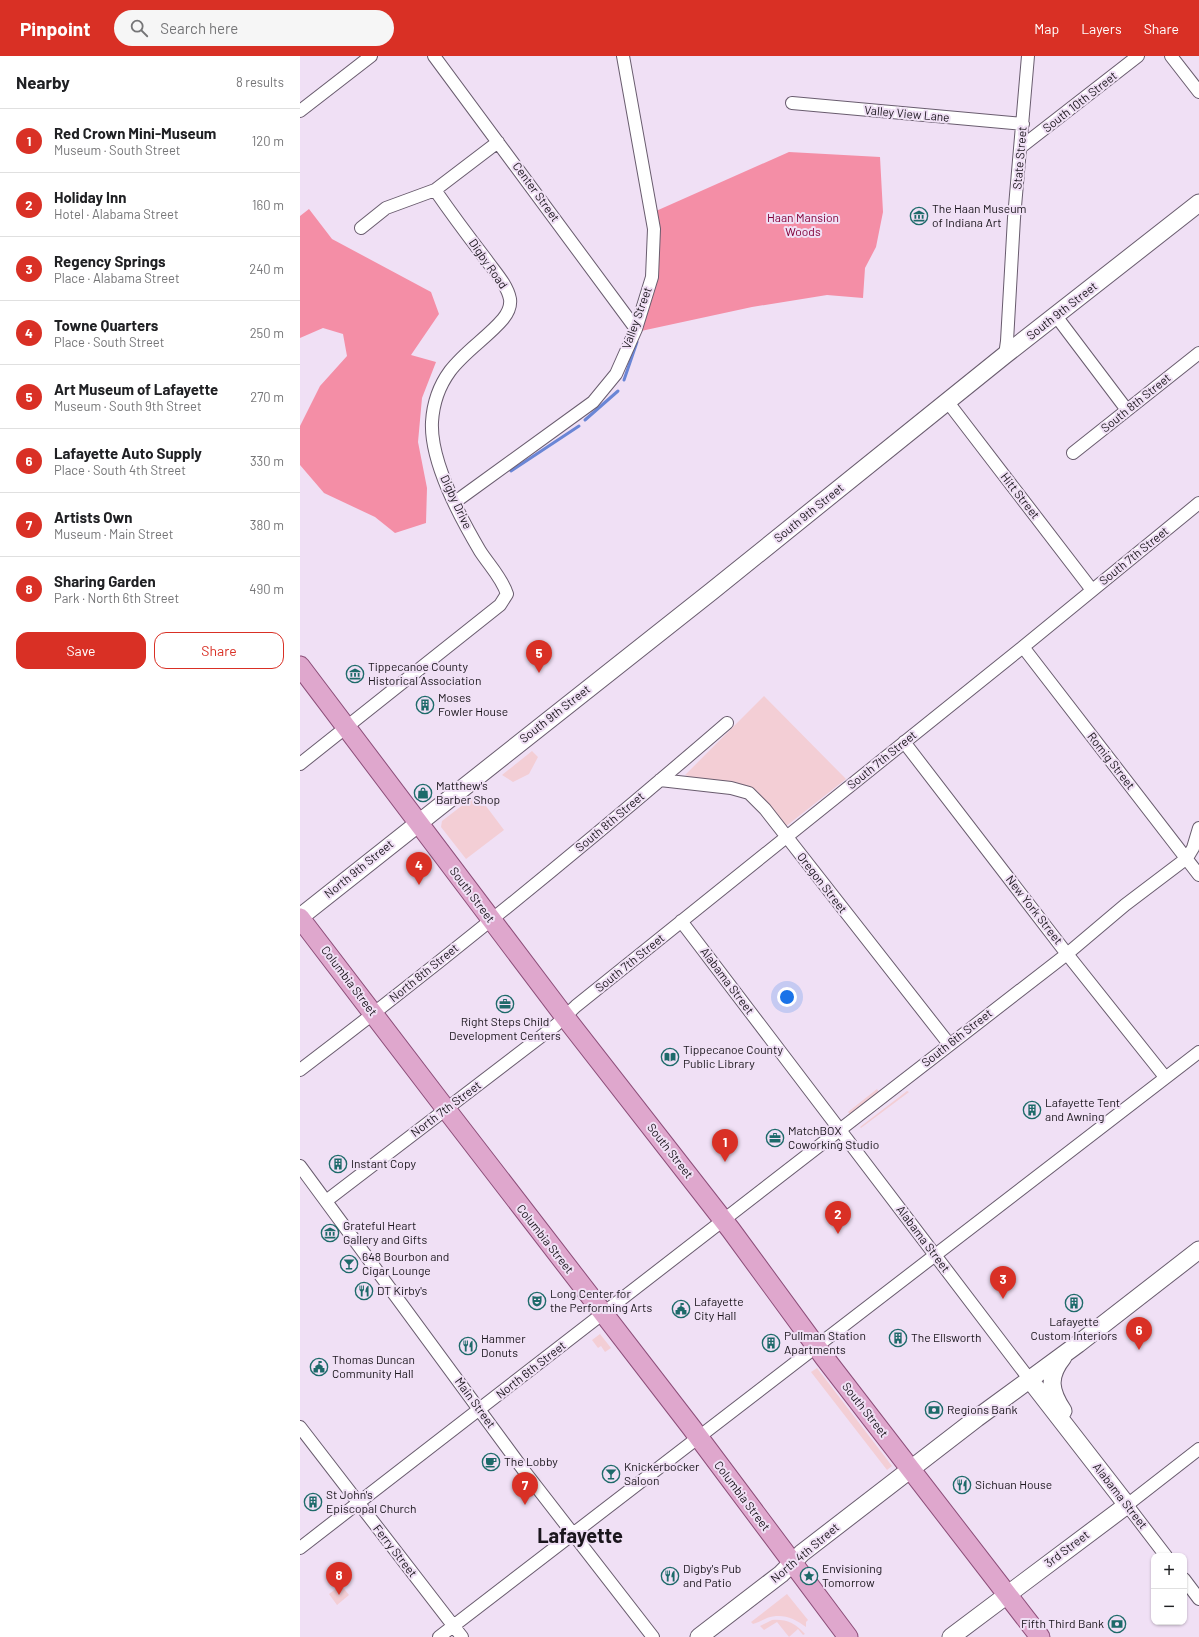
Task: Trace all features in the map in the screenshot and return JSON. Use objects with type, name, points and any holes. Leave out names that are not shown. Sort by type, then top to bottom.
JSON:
[{"type":"main road","name":"South Street","points":[[300,666],[565,1017],[723,1220],[817,1347],[1040,1637]]},
{"type":"main road","name":"Columbia Street","points":[[300,917],[848,1637]]},
{"type":"street","points":[[300,111],[371,56]]},
{"type":"street","name":"Center Street","points":[[434,56],[636,329]]},
{"type":"street","name":"Valley Street","points":[[455,502],[593,402],[616,374],[636,329],[652,277],[654,229],[623,56]]},
{"type":"street","name":"State Street","points":[[1005,355],[1014,218],[1028,56]]},
{"type":"street","name":"South 10th Street","points":[[1021,147],[1138,56]]},
{"type":"street","points":[[1171,56],[1199,92]]},
{"type":"street","name":"Valley View Lane","points":[[792,103],[1022,124]]},
{"type":"street","points":[[361,228],[386,208],[435,190],[498,142]]},
{"type":"street","name":"Digby Road","points":[[435,190],[506,288],[510,300],[509,310],[503,319],[458,361],[448,373],[436,400]]},
{"type":"street","name":"South 9th Street","points":[[418,822],[718,586],[947,401],[1199,203]]},
{"type":"street","points":[[1056,316],[1127,410]]},
{"type":"street","name":"South 8th Street","points":[[1073,453],[1199,353]]},
{"type":"street","name":"Digby Drive","points":[[347,728],[500,605],[508,594],[504,585],[481,551],[455,502],[438,464],[432,423],[436,400]]},
{"type":"street","name":"Hitt Street","points":[[947,401],[1092,590]]},
{"type":"street","name":"South 7th Street","points":[[565,1017],[576,1006],[1023,647],[1199,503]]},
{"type":"street","name":"Romig Street","points":[[1023,647],[1123,778],[1188,856],[1199,875]]},
{"type":"street","name":"South 8th Street","points":[[492,920],[727,723]]},
{"type":"street","points":[[300,764],[347,728]]},
{"type":"street","name":"New York Street","points":[[904,742],[1067,954],[1165,1077]]},
{"type":"street","name":"Oregon Street","points":[[660,780],[731,788],[749,793],[765,809],[949,1044]]},
{"type":"street","name":"North 9th Street","points":[[300,917],[418,822]]},
{"type":"street","points":[[1188,856],[1199,828]]},
{"type":"street","name":"South 6th Street","points":[[723,1220],[1067,954],[1125,905],[1188,856]]},
{"type":"street","name":"North 8th Street","points":[[300,1070],[492,920]]},
{"type":"street","name":"Alabama Street","points":[[681,922],[934,1255],[1164,1553]]},
{"type":"street","name":"North 7th Street","points":[[326,1201],[565,1017]]},
{"type":"street","points":[[439,1637],[574,1535],[934,1255],[1199,1052]]},
{"type":"street","name":"Main Street","points":[[300,1166],[479,1410],[654,1637]]},
{"type":"street","name":"North 6th Street","points":[[300,1548],[723,1220]]},
{"type":"street","name":"North 4th Street","points":[[698,1637],[781,1574],[802,1553],[1199,1250]]},
{"type":"street","points":[[1067,1352],[1054,1371],[1052,1388],[1054,1396],[1067,1417],[1071,1433]]},
{"type":"street","name":"Ferry Street","points":[[300,1427],[462,1637]]},
{"type":"street","points":[[1127,1505],[1199,1449]]},
{"type":"street","name":"3rd Street","points":[[951,1637],[1127,1505]]},
{"type":"street","points":[[1187,1584],[1199,1599]]},
{"type":"shaded area","points":[[764,696],[846,779],[785,827],[757,791],[735,782],[702,781],[685,775]]},
{"type":"shaded area","points":[[532,751],[538,757],[529,774],[513,782],[502,775]]},
{"type":"shaded area","points":[[477,794],[504,830],[466,859],[441,827],[442,821]]},
{"type":"shaded area","points":[[877,1089],[879,1092],[850,1114],[848,1112]]},
{"type":"shaded area","points":[[907,1091],[909,1092],[861,1128],[860,1127]]},
{"type":"shaded area","points":[[600,1334],[611,1348],[605,1352],[601,1346],[598,1348],[592,1340]]},
{"type":"shaded area","points":[[817,1368],[892,1466],[887,1470],[811,1372]]},
{"type":"shaded area","points":[[341,1585],[349,1595],[337,1605],[329,1594]]},
{"type":"shaded area","points":[[787,1594],[808,1620],[806,1622],[806,1627],[797,1621],[783,1616],[767,1618],[753,1624],[751,1622]]},
{"type":"shaded area","points":[[772,1620],[790,1622],[805,1634],[803,1635],[798,1629],[789,1637],[777,1622],[764,1630],[760,1626]]},
{"type":"green space","name":"Haan Mansion Woods","points":[[789,152],[880,157],[883,212],[876,247],[865,268],[863,298],[827,295],[752,307],[641,331],[656,211]]},
{"type":"green space","points":[[309,209],[332,239],[431,292],[439,314],[411,355],[436,362],[422,398],[418,442],[427,488],[426,523],[395,533],[375,517],[324,493],[300,465],[300,426],[320,386],[347,356],[343,334],[323,328],[300,338],[300,216]]},
{"type":"waterway","points":[[624,380],[637,342]]},
{"type":"waterway","points":[[585,420],[618,391]]},
{"type":"waterway","points":[[511,471],[579,426]]},
{"type":"place","name":"The Haan Museum of Indiana Art","points":[[919,216]]},
{"type":"place","name":"Art Museum of Lafayette","points":[[539,673]]},
{"type":"place","name":"Tippecanoe County Historical Association","points":[[355,674]]},
{"type":"place","name":"Moses Fowler House","points":[[425,705]]},
{"type":"place","name":"Matthew's Barber Shop","points":[[423,793]]},
{"type":"place","name":"Towne Quarters","points":[[419,885]]},
{"type":"place","name":"Right Steps Child Development Centers","points":[[505,1004]]},
{"type":"place","name":"Tippecanoe County Public Library","points":[[670,1057]]},
{"type":"place","name":"Lafayette Tent and Awning","points":[[1032,1110]]},
{"type":"place","name":"MatchBOX Coworking Studio","points":[[775,1138]]},
{"type":"place","name":"Red Crown Mini-Museum","points":[[725,1162]]},
{"type":"place","name":"Instant Copy","points":[[338,1164]]},
{"type":"place","name":"Grateful Heart Gallery and Gifts","points":[[330,1233]]},
{"type":"place","name":"Holiday Inn","points":[[838,1234]]},
{"type":"place","name":"648 Bourbon and Cigar Lounge","points":[[349,1264]]},
{"type":"place","name":"DT Kirby's","points":[[364,1291]]},
{"type":"place","name":"Regency Springs","points":[[1003,1299]]},
{"type":"place","name":"Long Center for the Performing Arts","points":[[537,1301]]},
{"type":"place","name":"Lafayette Custom Interiors","points":[[1074,1303]]},
{"type":"place","name":"Lafayette City Hall","points":[[681,1309]]},
{"type":"place","name":"The Ellsworth","points":[[898,1338]]},
{"type":"place","name":"Pullman Station Apartments","points":[[771,1343]]},
{"type":"place","name":"Hammer Donuts","points":[[468,1346]]},
{"type":"place","name":"Lafayette Auto Supply","points":[[1139,1350]]},
{"type":"place","name":"Thomas Duncan Community Hall","points":[[319,1367]]},
{"type":"place","name":"Regions Bank","points":[[934,1410]]},
{"type":"place","name":"The Lobby","points":[[491,1462]]},
{"type":"place","name":"Knickerbocker Saloon","points":[[611,1474]]},
{"type":"place","name":"Sichuan House","points":[[962,1485]]},
{"type":"place","name":"St John's Episcopal Church","points":[[313,1502]]},
{"type":"place","name":"Artists Own","points":[[525,1505]]},
{"type":"place","name":"Digby's Pub and Patio","points":[[670,1576]]},
{"type":"place","name":"Envisioning Tomorrow","points":[[809,1576]]},
{"type":"place","name":"Sharing Garden","points":[[339,1595]]},
{"type":"place","name":"Fifth Third Bank","points":[[1117,1624]]},
{"type":"district","name":"Lafayette","points":[[580,1536]]}]
